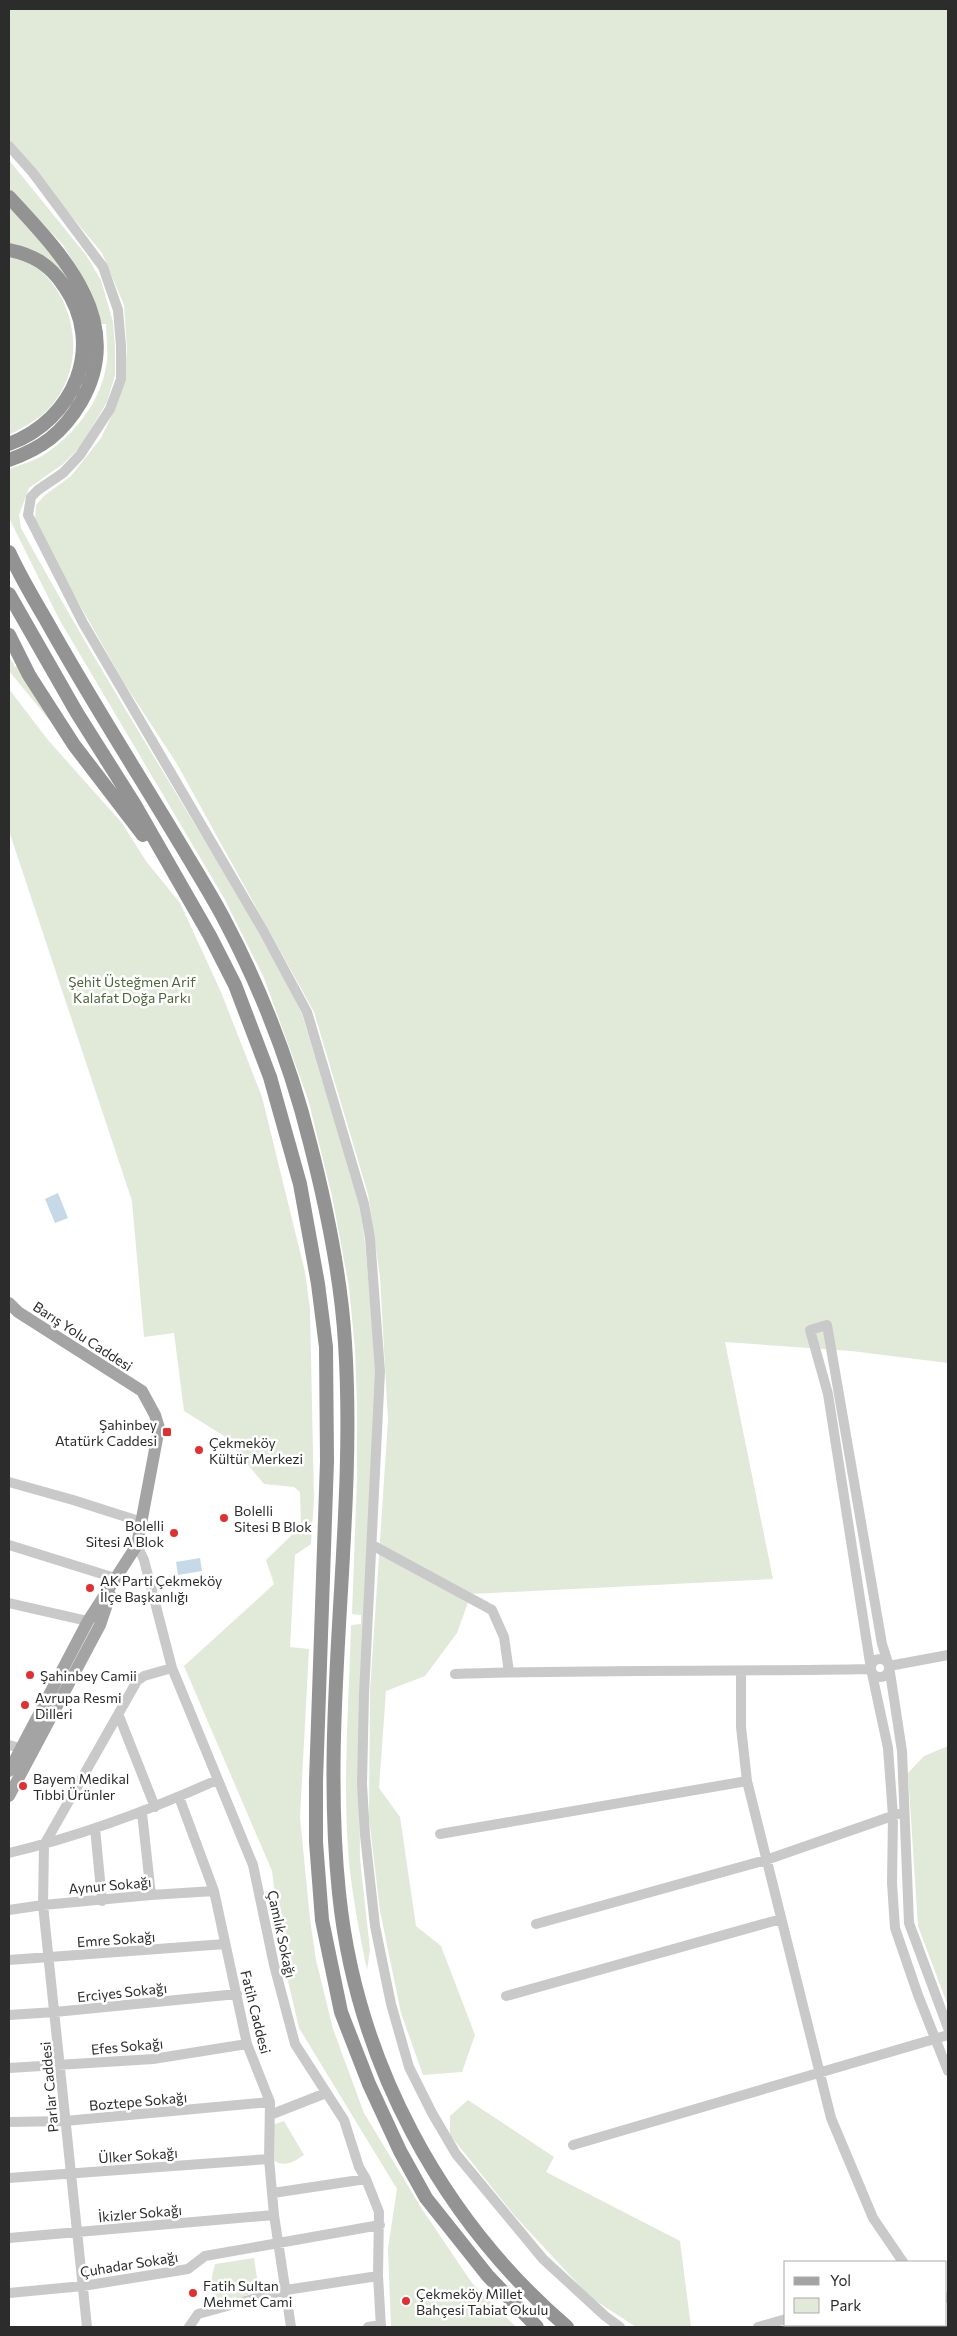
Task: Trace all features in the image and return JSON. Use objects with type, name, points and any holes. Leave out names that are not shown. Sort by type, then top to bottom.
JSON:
[{"type":"highway","points":[[9,197],[50,241],[79,284],[89,304],[96,325],[96,357],[90,385],[70,420],[35,450],[9,460]]},
{"type":"highway","points":[[9,250],[36,258],[58,277],[73,298],[82,322],[84,342],[76,380],[66,401],[51,420],[35,432],[9,444]]},
{"type":"highway","points":[[9,552],[74,671],[224,919],[270,1021],[294,1085],[324,1203],[336,1267],[345,1343],[346,1470],[335,1764],[335,1826],[339,1894],[347,1944],[362,2007],[378,2060],[402,2114],[433,2171],[496,2256],[546,2310],[567,2327]]},
{"type":"highway","points":[[9,594],[77,713],[135,806],[235,985],[270,1077],[300,1184],[318,1284],[326,1346],[328,1397],[316,1781],[316,1842],[322,1920],[341,2012],[369,2084],[400,2151],[426,2198],[488,2276],[537,2327]]},
{"type":"highway","points":[[9,635],[29,675],[74,746],[180,886]]},
{"type":"main road","name":"Barış Yolu Caddesi","points":[[9,1303],[18,1312],[142,1391],[155,1414],[159,1428],[142,1522]]},
{"type":"main road","points":[[9,1770],[14,1747],[88,1621],[137,1545],[142,1522]]},
{"type":"main road","points":[[9,1796],[100,1625],[116,1578]]},
{"type":"street","points":[[9,146],[32,173],[103,268],[118,310],[121,346],[120,379],[110,409],[80,455],[63,473],[31,497],[28,515],[83,623],[263,930],[307,1012],[364,1204],[370,1238],[380,1371],[364,1703],[362,1784],[371,1895],[381,1960],[409,2067],[432,2113],[456,2154],[543,2259],[605,2316],[620,2327]]},
{"type":"street","points":[[948,2028],[909,1923],[902,1751],[889,1666],[882,1644],[840,1389],[827,1325],[810,1330],[828,1394],[871,1669],[888,1748],[895,1928],[948,2071]]},
{"type":"street","points":[[9,1482],[142,1522]]},
{"type":"street","points":[[9,1545],[116,1578]]},
{"type":"street","name":"Çamlık Sokağı","points":[[137,1545],[144,1560],[172,1668],[253,1865],[274,1965],[295,2044],[344,2120],[359,2167],[380,2212],[378,2276],[381,2326]]},
{"type":"street","points":[[372,1545],[492,1610],[504,1637],[509,1672]]},
{"type":"street","points":[[9,1603],[88,1621]]},
{"type":"street","points":[[889,1666],[948,1655]]},
{"type":"street","points":[[871,1669],[875,1676],[880,1677],[887,1673],[889,1666]]},
{"type":"street","points":[[44,1845],[119,1716],[136,1681],[144,1676],[172,1668]]},
{"type":"street","points":[[455,1674],[556,1670],[741,1672],[871,1669]]},
{"type":"street","points":[[741,1672],[740,1727],[747,1781],[831,2118],[872,2218],[902,2261]]},
{"type":"street","points":[[119,1716],[154,1807]]},
{"type":"street","points":[[9,1853],[44,1845],[142,1813],[218,1780]]},
{"type":"street","points":[[440,1834],[747,1781]]},
{"type":"street","name":"Fatih Caddesi","points":[[179,1797],[214,1892],[246,2044],[270,2102],[269,2159],[274,2214],[291,2327]]},
{"type":"street","points":[[536,1924],[766,1860],[904,1812]]},
{"type":"street","points":[[142,1813],[150,1894]]},
{"type":"street","points":[[95,1828],[102,1901]]},
{"type":"street","name":"Parlar Caddesi","points":[[44,1845],[43,1905],[87,2327]]},
{"type":"street","name":"Aynur Sokağı","points":[[9,1910],[43,1905],[102,1901],[150,1894],[214,1892]]},
{"type":"street","points":[[506,1996],[781,1919]]},
{"type":"street","name":"Emre Sokağı","points":[[9,1960],[224,1944]]},
{"type":"street","name":"Erciyes Sokağı","points":[[9,2015],[237,1994]]},
{"type":"street","points":[[573,2145],[948,2035]]},
{"type":"street","name":"Efes Sokağı","points":[[9,2068],[153,2059],[246,2044]]},
{"type":"street","points":[[270,2115],[326,2093]]},
{"type":"street","name":"Boztepe Sokağı","points":[[9,2122],[65,2121],[270,2102]]},
{"type":"street","name":"Ülker Sokağı","points":[[9,2178],[269,2159]]},
{"type":"street","points":[[273,2193],[366,2179]]},
{"type":"street","name":"İkizler Sokağı","points":[[9,2238],[274,2214]]},
{"type":"street","name":"Çuhadar Sokağı","points":[[9,2293],[83,2286],[188,2269],[205,2256],[380,2225]]},
{"type":"street","points":[[189,2327],[198,2314],[286,2290],[378,2276]]},
{"type":"street","points":[[758,2327],[784,2320]]},
{"type":"street","points":[[368,2327],[381,2326]]},
{"type":"green space","points":[[9,9],[948,9],[948,1363],[851,1351],[725,1342],[773,1579],[471,1594],[457,1633],[425,1676],[386,1691],[379,1788],[400,1817],[416,1926],[441,1946],[475,2035],[462,2072],[423,2075],[401,2013],[380,1911],[369,1818],[370,1691],[388,1420],[380,1277],[368,1194],[314,1012],[177,764],[124,683],[47,547],[35,520],[36,505],[45,495],[71,476],[101,438],[122,388],[127,350],[124,305],[102,253],[9,141]]},
{"type":"green space","points":[[9,160],[86,255],[101,280],[113,322],[115,348],[115,375],[107,402],[80,447],[63,464],[29,488],[19,515],[21,528],[103,672],[248,912],[289,988],[302,1014],[359,1201],[365,1243],[376,1371],[359,1756],[360,1859],[370,1950],[367,1970],[351,1880],[347,1822],[346,1765],[351,1625],[361,1624],[361,1615],[352,1614],[357,1477],[355,1349],[349,1287],[332,1196],[308,1099],[264,978],[224,898],[59,619],[9,518],[9,469],[45,454],[75,427],[92,405],[98,393],[106,367],[107,351],[106,324],[101,324],[90,289],[63,245],[9,188]]},
{"type":"green space","points":[[9,207],[48,248],[75,290],[62,273],[47,259],[30,249],[9,245]]},
{"type":"green space","points":[[9,256],[23,258],[45,271],[43,273],[56,288],[65,306],[71,325],[73,344],[71,364],[66,383],[56,400],[38,418],[9,435]]},
{"type":"green space","points":[[9,656],[15,667],[18,665],[51,722],[9,671]]},
{"type":"green space","name":"Şehit Üsteğmen Arif Kalafat Doğa Parkı","points":[[9,689],[48,740],[122,823],[146,861],[180,903],[221,992],[262,1097],[305,1272],[310,1309],[314,1500],[311,1544],[295,1555],[290,1647],[309,1649],[300,1817],[316,1960],[333,2029],[364,2113],[422,2209],[472,2283],[516,2327],[391,2327],[388,2248],[397,2189],[299,2028],[284,1964],[272,1871],[184,1666],[274,1584],[266,1560],[301,1526],[300,1492],[294,1487],[264,1484],[224,1436],[184,1411],[174,1333],[144,1337],[132,1201],[9,831]]},
{"type":"green space","points":[[948,1746],[948,2006],[918,1926],[908,1773],[924,1756]]},
{"type":"green space","points":[[468,2100],[554,2157],[546,2172],[680,2241],[691,2327],[636,2327],[590,2297],[514,2215],[450,2135],[450,2116]]},
{"type":"green space","points":[[284,2121],[304,2155],[284,2164],[271,2159],[272,2125]]},
{"type":"green space","points":[[254,2258],[259,2291],[218,2305],[211,2289],[215,2264]]},
{"type":"water","points":[[58,1193],[68,1218],[55,1223],[45,1199]]},
{"type":"water","points":[[200,1558],[202,1571],[178,1575],[176,1562]]},
{"type":"place","name":"Şahinbey Atatürk Caddesi","points":[[167,1432]]},
{"type":"place","name":"Çekmeköy Kültür Merkezi","points":[[199,1450]]},
{"type":"place","name":"Bolelli Sitesi B Blok","points":[[224,1518]]},
{"type":"place","name":"Bolelli Sitesi A Blok","points":[[174,1533]]},
{"type":"place","name":"AK Parti Çekmeköy İlçe Başkanlığı","points":[[90,1588]]},
{"type":"place","name":"Şahinbey Camii","points":[[30,1675]]},
{"type":"place","name":"Avrupa Resmi Dilleri","points":[[25,1705]]},
{"type":"place","name":"Bayem Medikal Tıbbi Ürünler","points":[[23,1786]]},
{"type":"place","name":"Fatih Sultan Mehmet Cami","points":[[193,2293]]},
{"type":"place","name":"Çekmeköy Millet Bahçesi Tabiat Okulu","points":[[406,2301]]}]
